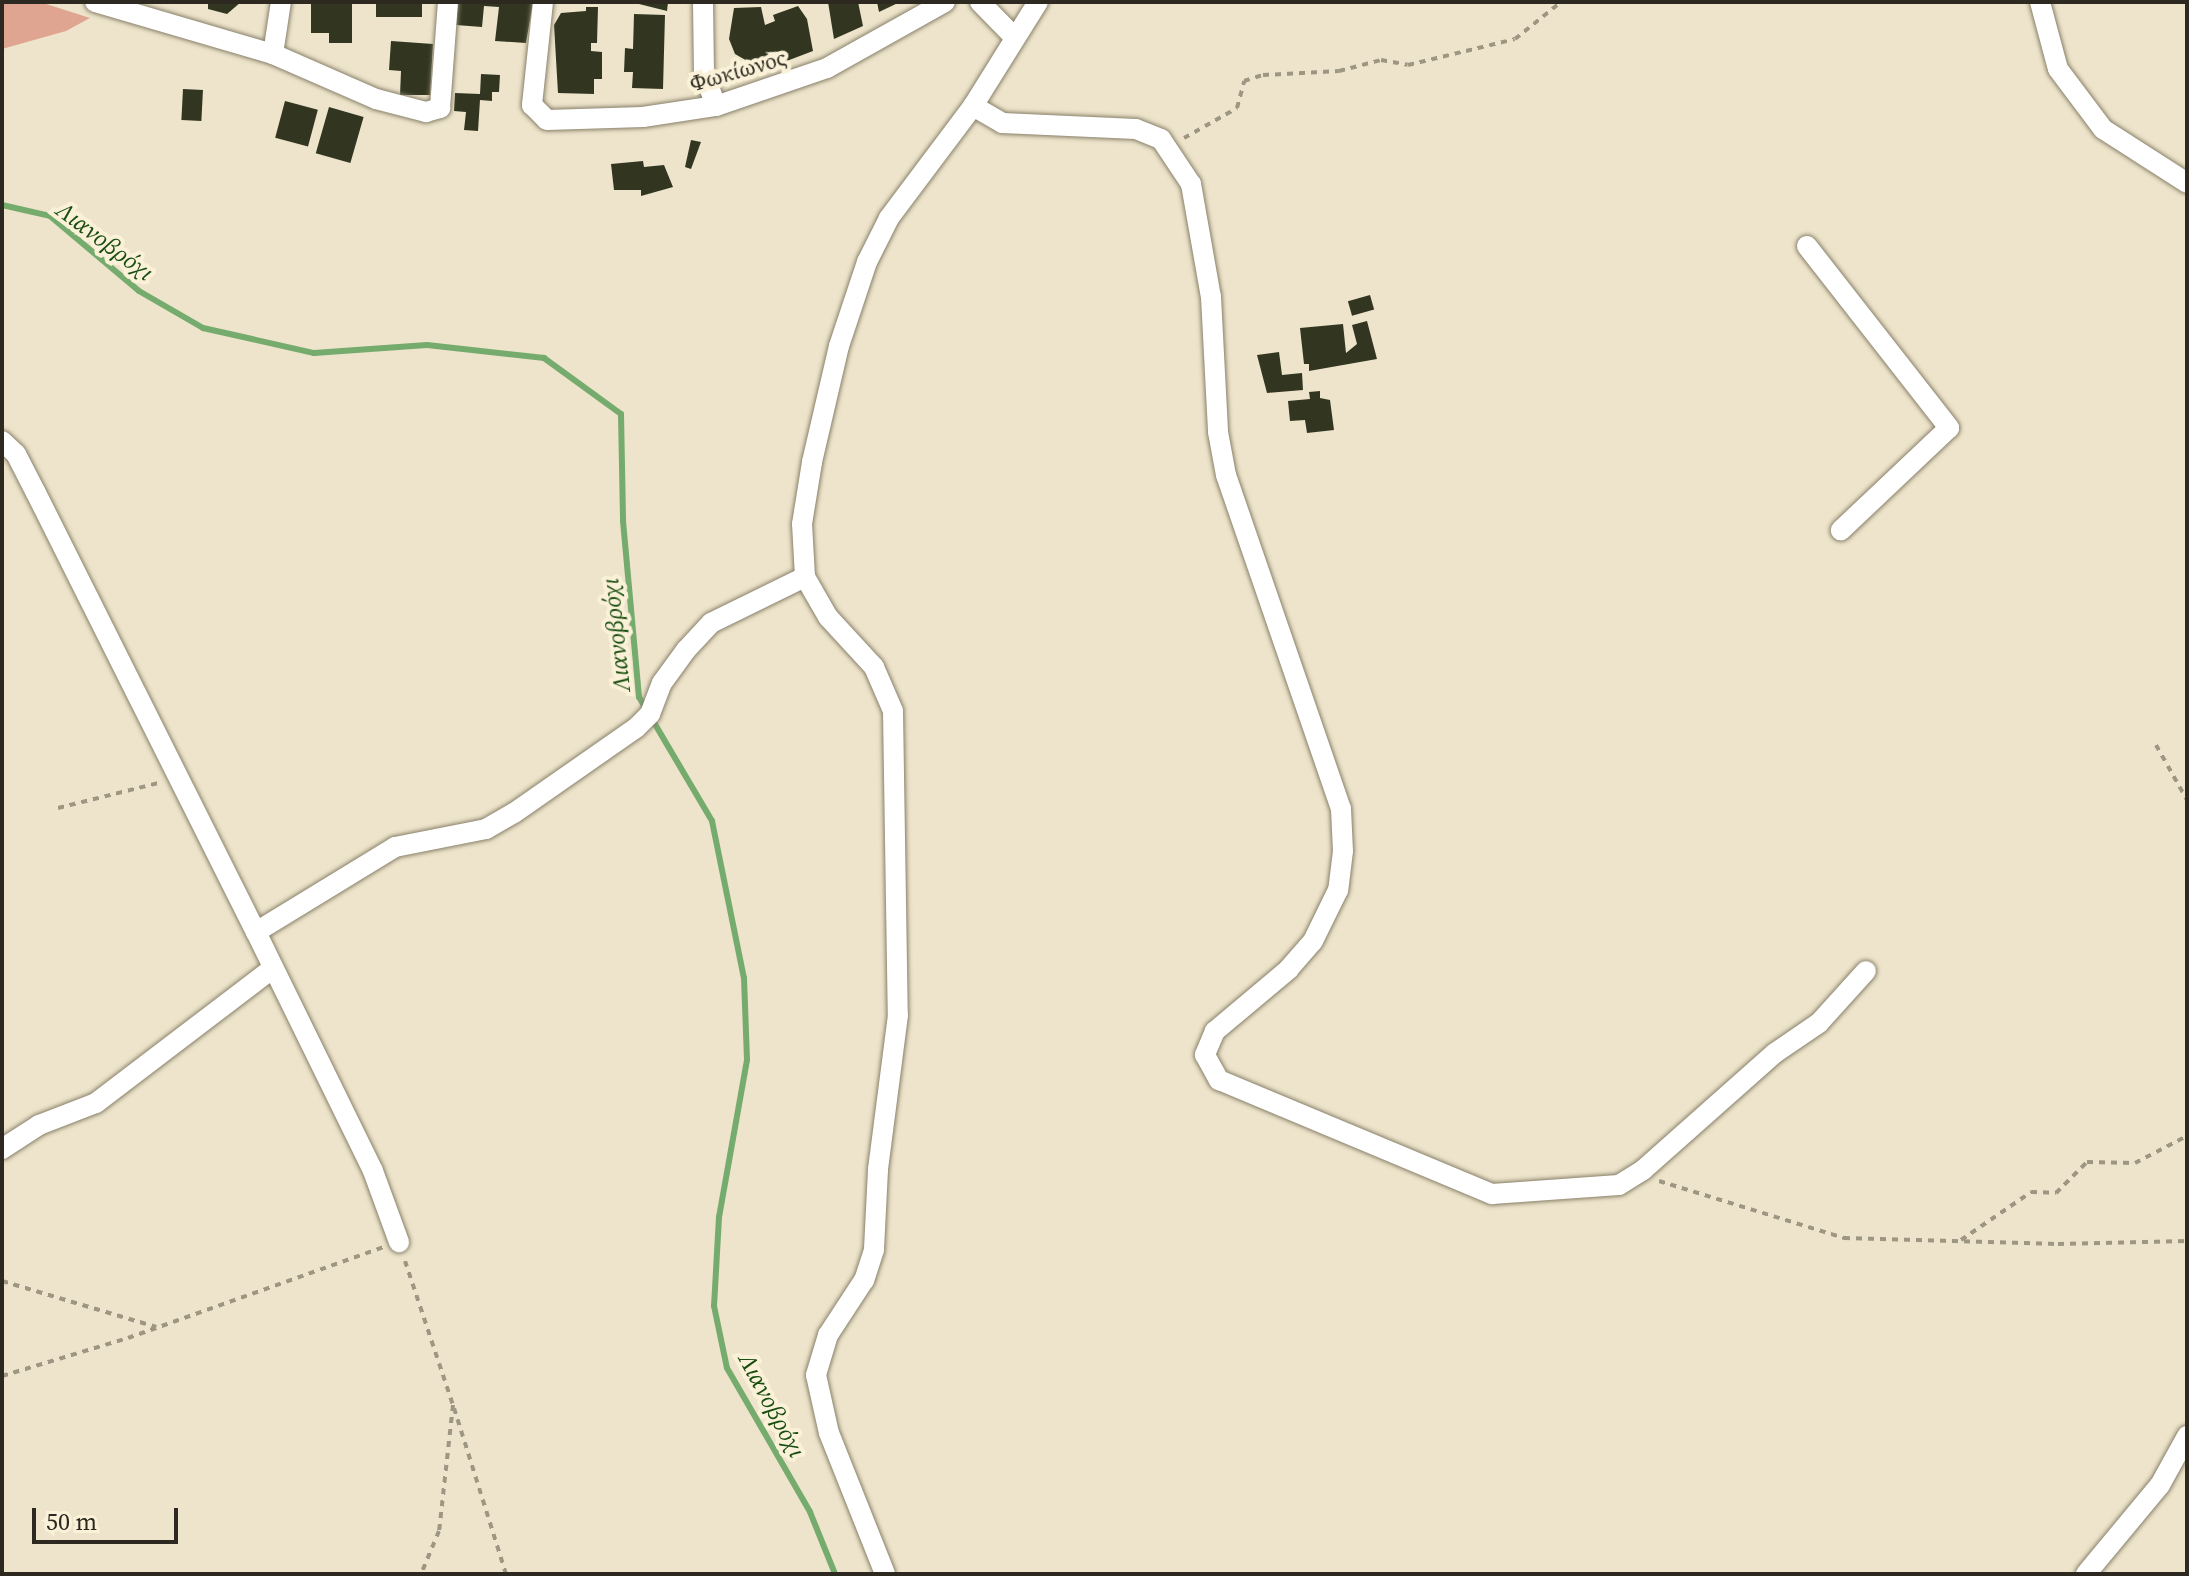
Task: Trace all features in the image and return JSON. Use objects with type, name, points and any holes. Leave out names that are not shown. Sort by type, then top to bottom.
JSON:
[{"type":"street","points":[[273,54],[281,2]]},
{"type":"street","points":[[104,3],[273,54],[376,99],[426,112],[440,108],[448,2]]},
{"type":"street","name":"Φωκίωνος","points":[[543,2],[532,105],[547,120],[643,117],[716,106],[827,68],[945,2]]},
{"type":"street","points":[[703,2],[704,73],[716,106]]},
{"type":"street","points":[[980,2],[1015,38]]},
{"type":"street","points":[[885,1574],[829,1433],[816,1375],[828,1335],[864,1280],[874,1250],[878,1170],[898,1015],[893,711],[874,667],[828,617],[805,577],[802,524],[812,462],[839,346],[867,262],[889,218],[973,106],[1038,2]]},
{"type":"street","points":[[2040,2],[2058,69],[2103,129],[2187,183]]},
{"type":"street","points":[[973,106],[1002,123],[1136,129],[1167,147],[1191,184],[1202,244],[1226,475],[1341,809],[1338,890],[1328,920],[1289,969],[1215,1031],[1205,1055],[1219,1080],[1492,1194],[1536,1187],[1589,1189],[1619,1185],[1775,1053],[1819,1023],[1866,971]]},
{"type":"street","points":[[1807,246],[1949,428],[1841,530]]},
{"type":"street","points":[[2,441],[16,454],[180,778],[373,1171],[399,1242]]},
{"type":"street","points":[[256,932],[395,847],[486,829],[514,813],[636,728],[650,714],[662,683],[711,623],[805,577]]},
{"type":"street","points":[[2,1149],[39,1125],[96,1103],[272,969]]},
{"type":"street","points":[[2086,1574],[2160,1485],[2187,1436]]},
{"type":"path","points":[[1167,147],[1237,108],[1244,81],[1294,70],[1339,71],[1381,60],[1408,65],[1515,39],[1561,2]]},
{"type":"path","points":[[2156,745],[2187,800]]},
{"type":"path","points":[[58,808],[180,778]]},
{"type":"path","points":[[1959,1241],[2031,1192],[2056,1193],[2087,1162],[2135,1163],[2187,1136]]},
{"type":"path","points":[[1633,1176],[1844,1238],[2020,1239],[2058,1244],[2187,1241]]},
{"type":"path","points":[[2,1376],[158,1327],[399,1242],[506,1574]]},
{"type":"path","points":[[2,1281],[158,1327]]},
{"type":"path","points":[[421,1574],[439,1531],[453,1405]]},
{"type":"shaded area","points":[[2,2],[40,2],[90,18],[66,31],[2,49]]},
{"type":"building","points":[[208,2],[241,2],[227,14],[208,9]]},
{"type":"building","points":[[311,2],[352,2],[352,43],[329,43],[329,33],[311,33]]},
{"type":"building","points":[[376,2],[422,2],[422,17],[376,17]]},
{"type":"building","points":[[458,2],[533,2],[526,43],[495,41],[499,7],[484,6],[482,27],[456,25]]},
{"type":"building","points":[[668,2],[667,11],[635,3]]},
{"type":"building","points":[[828,2],[858,2],[863,26],[834,39]]},
{"type":"building","points":[[877,2],[900,2],[879,12]]},
{"type":"building","points":[[798,6],[807,19],[813,51],[763,70],[735,54],[729,39],[734,8],[761,7],[765,25],[775,21],[773,15]]},
{"type":"building","points":[[586,7],[598,7],[597,43],[591,43],[591,51],[602,52],[602,79],[594,79],[594,94],[558,93],[554,25],[561,13],[586,11]]},
{"type":"building","points":[[634,14],[665,15],[663,89],[632,88],[633,72],[624,72],[625,48],[633,49]]},
{"type":"building","points":[[391,41],[433,44],[430,95],[400,95],[401,71],[389,70]]},
{"type":"building","points":[[481,74],[500,75],[499,92],[492,92],[492,101],[480,100],[478,131],[464,130],[466,112],[454,111],[455,93],[480,94]]},
{"type":"building","points":[[183,89],[203,90],[201,121],[181,120]]},
{"type":"building","points":[[285,101],[318,110],[308,147],[275,138]]},
{"type":"building","points":[[329,107],[364,117],[350,163],[316,153]]},
{"type":"building","points":[[691,140],[701,142],[691,169],[685,167]]},
{"type":"building","points":[[643,161],[644,167],[664,165],[673,187],[641,196],[641,190],[614,190],[611,164]]},
{"type":"building","points":[[1370,295],[1374,309],[1352,316],[1348,301]]},
{"type":"building","points":[[1367,321],[1377,359],[1309,371],[1309,364],[1304,364],[1300,328],[1343,324],[1346,353],[1357,344],[1352,325]]},
{"type":"building","points":[[1279,352],[1282,375],[1302,373],[1303,390],[1267,393],[1257,355]]},
{"type":"building","points":[[1320,391],[1320,398],[1330,400],[1334,430],[1307,433],[1305,420],[1290,421],[1288,401],[1310,399],[1309,392]]},
{"type":"waterway","name":"Λιανοβρόχι","points":[[2,205],[50,216],[139,291],[203,328],[314,353],[427,345],[544,358],[621,414],[623,521],[639,697],[712,821],[744,978],[747,1060],[719,1217],[714,1306],[727,1368],[810,1512],[835,1574]]}]
